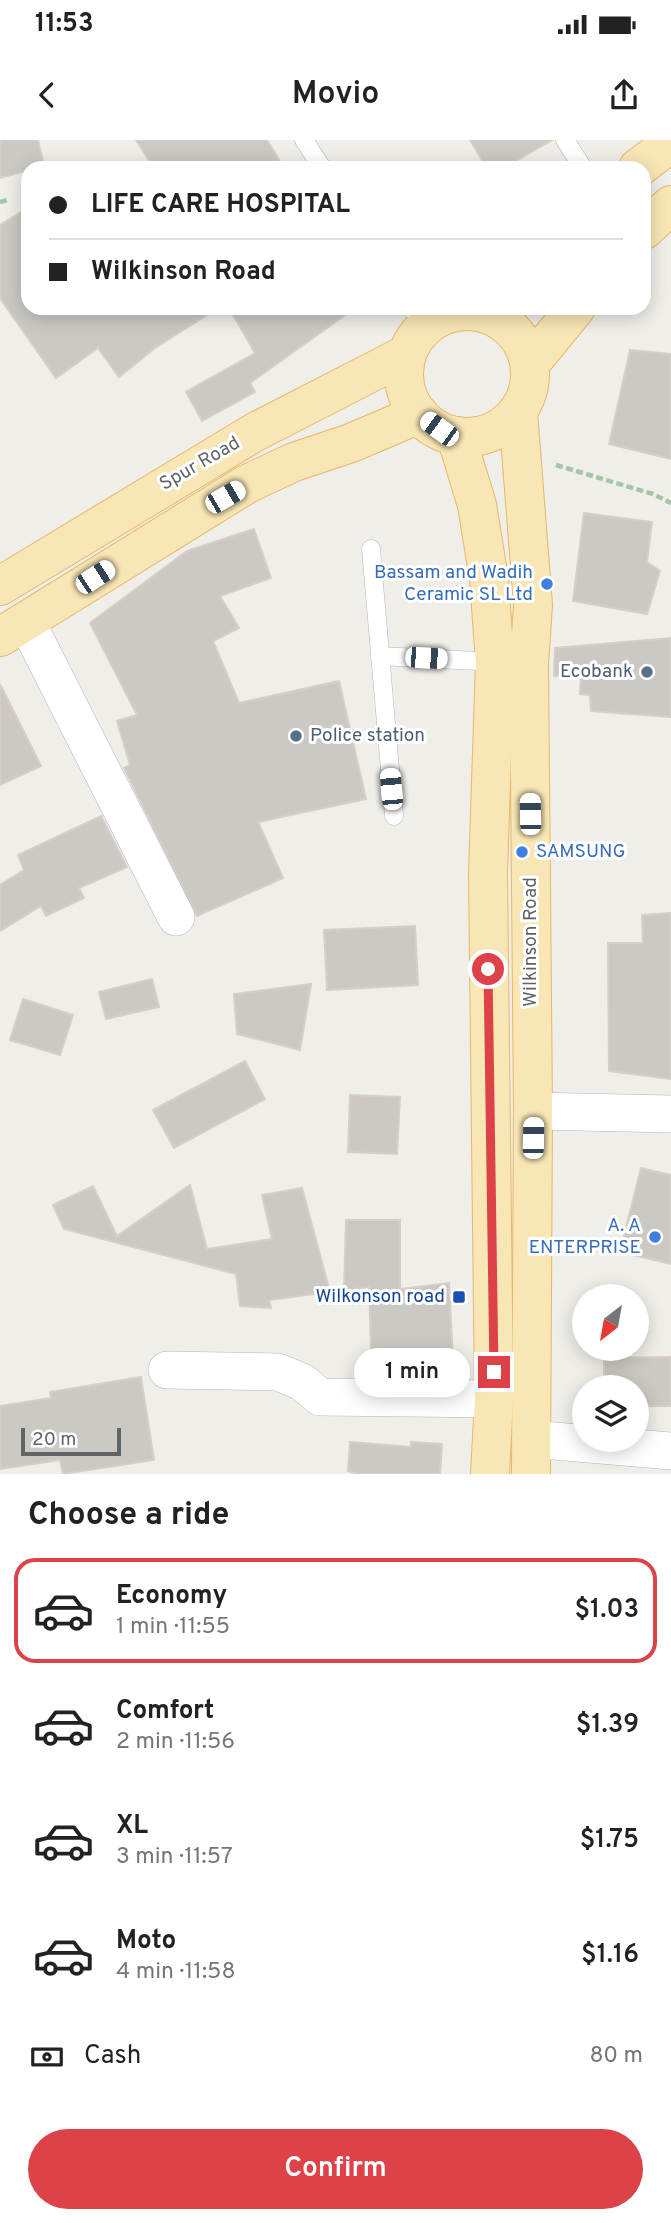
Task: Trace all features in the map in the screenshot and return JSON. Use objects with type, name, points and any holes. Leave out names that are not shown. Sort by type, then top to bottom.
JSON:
[{"type":"main road","points":[[647,161],[671,143]]},
{"type":"main road","points":[[651,224],[671,205]]},
{"type":"main road","points":[[465,315],[431,322],[404,378],[411,401],[419,415],[439,429],[456,436],[485,434],[502,426],[518,412],[528,390],[530,365],[521,341],[503,321],[487,315]]},
{"type":"main road","points":[[530,365],[570,315]]},
{"type":"main road","name":"Spur Road","points":[[0,586],[431,322]]},
{"type":"main road","name":"Wilkinson Road","points":[[491,1474],[494,1399],[488,873],[512,663],[533,605],[518,412]]},
{"type":"main road","points":[[13,629],[247,484],[294,462],[419,415]]},
{"type":"main road","name":"Wilkinson Road","points":[[456,436],[477,505],[489,579],[512,663],[534,1111],[531,1457]]},
{"type":"street","points":[[13,629],[176,917]]},
{"type":"street","points":[[534,1111],[671,1115]]},
{"type":"street","points":[[167,1370],[278,1372],[302,1382],[320,1397],[494,1399]]},
{"type":"street","points":[[531,1457],[671,1451]]},
{"type":"lane","points":[[304,140],[318,161]]},
{"type":"lane","points":[[565,140],[578,161]]},
{"type":"lane","points":[[371,549],[394,816]]},
{"type":"lane","points":[[380,656],[512,663]]},
{"type":"path","points":[[0,202],[7,200]]},
{"type":"path","points":[[523,456],[653,494],[671,503]]},
{"type":"building","points":[[0,140],[38,140],[43,161],[21,161],[21,172],[0,178]]},
{"type":"building","points":[[136,140],[267,140],[280,161],[150,161]]},
{"type":"building","points":[[470,140],[552,140],[516,161],[483,161]]},
{"type":"building","points":[[21,212],[21,315],[207,315],[155,348],[119,377],[98,348],[56,378],[0,298],[0,225]]},
{"type":"building","points":[[233,315],[345,315],[250,383],[255,392],[202,421],[186,392],[255,353]]},
{"type":"building","points":[[630,350],[671,354],[671,459],[609,444]]},
{"type":"building","points":[[584,513],[652,522],[647,562],[660,571],[647,614],[573,601]]},
{"type":"building","points":[[254,529],[271,578],[220,596],[239,628],[213,641],[239,703],[339,681],[366,799],[258,822],[283,878],[197,916],[124,768],[130,765],[117,721],[137,715],[90,623],[187,551]]},
{"type":"building","points":[[671,638],[671,717],[591,711],[590,695],[580,694],[581,675],[554,676],[555,648]]},
{"type":"building","points":[[0,684],[41,766],[0,785]]},
{"type":"building","points":[[101,816],[127,867],[79,888],[84,898],[46,916],[41,906],[0,931],[0,885],[24,870],[18,855]]},
{"type":"building","points":[[671,913],[671,1079],[609,1071],[608,943],[643,943],[642,915]]},
{"type":"building","points":[[415,926],[418,985],[327,990],[324,930]]},
{"type":"building","points":[[152,979],[159,1007],[106,1019],[99,992]]},
{"type":"building","points":[[311,984],[300,1050],[237,1034],[234,994]]},
{"type":"building","points":[[23,999],[73,1015],[60,1055],[10,1040]]},
{"type":"building","points":[[245,1061],[265,1099],[174,1148],[153,1110]]},
{"type":"building","points":[[350,1095],[400,1097],[397,1154],[348,1152]]},
{"type":"building","points":[[641,1168],[671,1175],[671,1264],[620,1252]]},
{"type":"building","points":[[190,1185],[207,1249],[272,1239],[262,1195],[302,1188],[330,1292],[269,1300],[271,1308],[240,1306],[236,1274],[64,1229],[53,1205],[93,1186],[117,1236]]},
{"type":"building","points":[[346,1220],[400,1220],[400,1289],[449,1283],[454,1378],[372,1377],[369,1287],[344,1290]]},
{"type":"building","points":[[649,1357],[671,1357],[671,1406],[649,1406],[649,1375],[604,1375],[604,1362],[649,1362]]},
{"type":"building","points":[[141,1377],[154,1460],[63,1474],[60,1460],[0,1469],[0,1406],[51,1398],[50,1392]]},
{"type":"building","points":[[350,1442],[411,1447],[411,1442],[442,1444],[440,1474],[356,1474],[348,1471]]},
{"type":"place","name":"Bassam and Wadih Ceramic SL Ltd","points":[[547,584]]},
{"type":"place","name":"Ecobank","points":[[647,672]]},
{"type":"place","name":"Police station","points":[[296,736]]},
{"type":"place","name":"SAMSUNG","points":[[522,852]]},
{"type":"place","name":"A. A ENTERPRISE","points":[[655,1237]]},
{"type":"place","name":"Wilkonson road","points":[[459,1297]]},
{"type":"route","points":[[488,969],[494,1372]]}]
